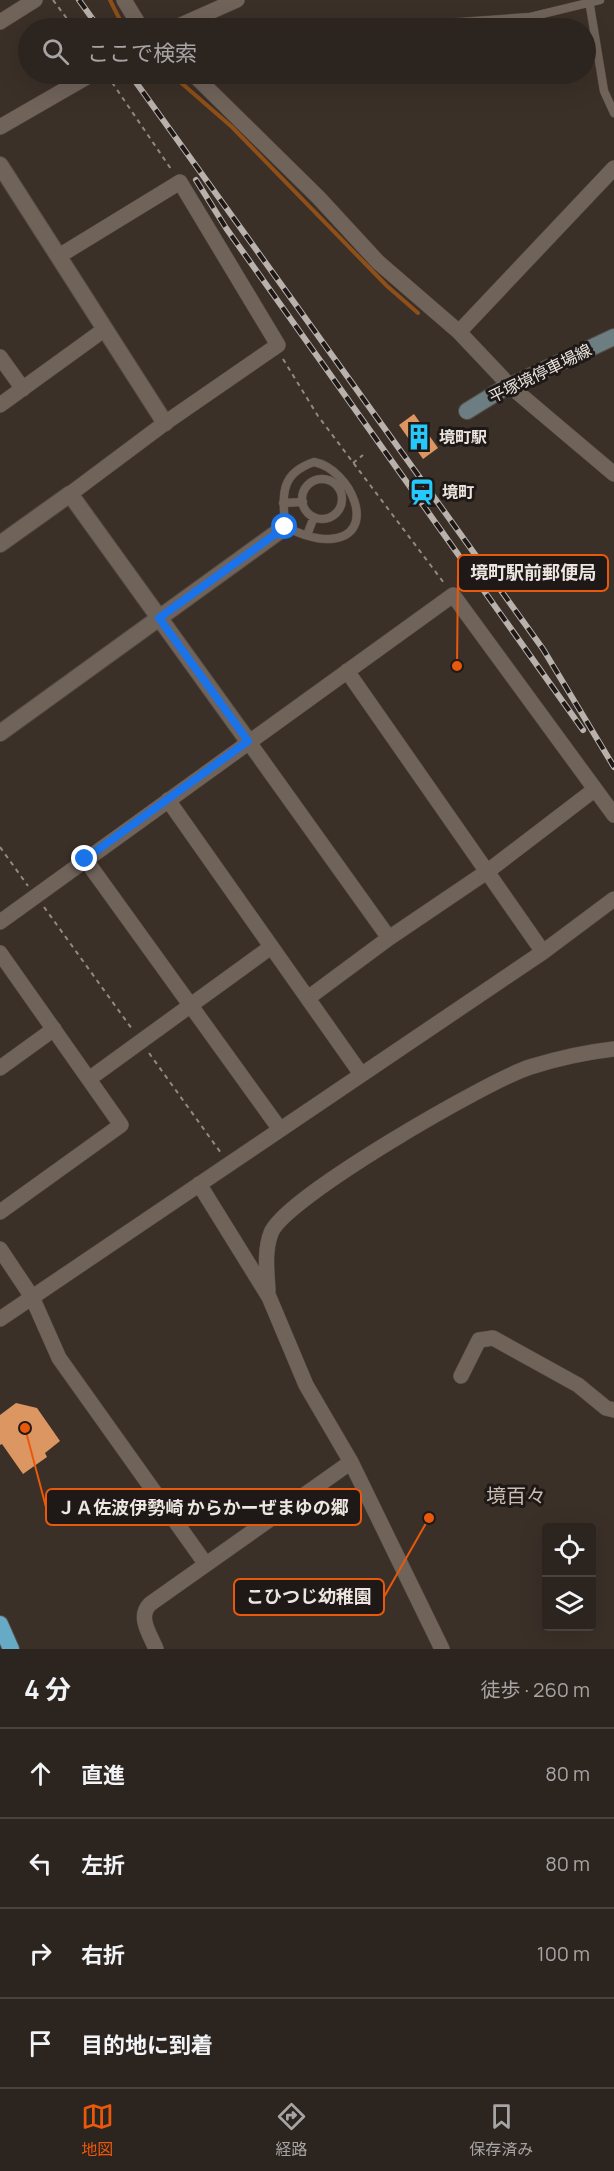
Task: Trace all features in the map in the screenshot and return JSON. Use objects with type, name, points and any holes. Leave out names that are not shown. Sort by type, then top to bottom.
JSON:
[{"type":"highway","points":[[0,1624],[11,1649]]},
{"type":"main road","name":"平塚境停車場線","points":[[467,411],[501,391],[614,337]]},
{"type":"street","points":[[0,22],[34,0]]},
{"type":"street","points":[[124,0],[135,18]]},
{"type":"street","points":[[196,18],[237,0]]},
{"type":"street","points":[[0,127],[75,84]]},
{"type":"street","points":[[203,84],[312,190],[378,262],[459,332],[501,391],[614,474]]},
{"type":"street","points":[[0,165],[165,423]]},
{"type":"street","points":[[459,332],[614,168]]},
{"type":"street","points":[[0,544],[165,423],[278,345],[180,182],[59,256]]},
{"type":"street","points":[[0,405],[105,329]]},
{"type":"street","points":[[0,357],[23,389]]},
{"type":"street","points":[[70,494],[389,938]]},
{"type":"street","points":[[0,733],[285,527]]},
{"type":"street","points":[[0,922],[453,595],[614,815]]},
{"type":"street","points":[[347,671],[543,952]]},
{"type":"street","points":[[308,998],[389,938],[488,871],[594,790]]},
{"type":"street","points":[[168,800],[361,1074]]},
{"type":"street","points":[[85,859],[279,1128]]},
{"type":"street","points":[[0,1319],[279,1128],[543,952],[614,899]]},
{"type":"street","points":[[89,1079],[271,947]]},
{"type":"street","points":[[0,953],[121,1125],[0,1212]]},
{"type":"street","points":[[0,1068],[54,1029]]},
{"type":"street","points":[[269,1297],[266,1265],[271,1232],[308,1195],[414,1128],[528,1068],[614,1049]]},
{"type":"street","points":[[199,1184],[269,1297],[306,1385],[351,1462],[442,1649]]},
{"type":"street","points":[[0,1249],[32,1297],[59,1358],[205,1563]]},
{"type":"street","points":[[461,1376],[479,1340],[493,1338],[578,1385],[606,1408],[614,1410]]},
{"type":"street","points":[[156,1649],[143,1617],[144,1610],[205,1563],[351,1462]]},
{"type":"lane","points":[[516,18],[530,17],[600,0]]},
{"type":"lane","points":[[590,2],[593,18]]},
{"type":"lane","points":[[596,40],[604,91],[614,113]]},
{"type":"lane","points":[[314,462],[324,464],[346,482],[354,497],[357,511],[349,531],[336,538],[327,539],[285,527],[283,503],[289,477],[314,462]]},
{"type":"lane","points":[[327,480],[338,487],[342,497],[338,512],[325,519],[314,517],[305,509],[303,502],[306,487],[312,482],[327,480]]},
{"type":"lane","points":[[338,487],[346,482]]},
{"type":"lane","points":[[283,503],[303,502]]},
{"type":"lane","points":[[307,535],[314,517]]},
{"type":"path","points":[[53,0],[66,18]]},
{"type":"path","points":[[113,84],[180,182]]},
{"type":"path","points":[[276,347],[318,416],[453,595]]},
{"type":"path","points":[[353,463],[363,455]]},
{"type":"path","points":[[0,847],[228,1163]]},
{"type":"building","name":"境町駅","points":[[414,414],[438,448],[423,459],[399,425]]},
{"type":"building","points":[[16,1403],[37,1408],[60,1441],[45,1453],[47,1457],[23,1474],[2,1444],[0,1445],[0,1415]]},
{"type":"waterway","points":[[110,0],[119,18]]},
{"type":"waterway","points":[[183,84],[232,127],[387,286],[418,313]]},
{"type":"railway","points":[[79,0],[92,18]]},
{"type":"railway","points":[[137,84],[543,649],[614,767]]},
{"type":"railway","points":[[196,180],[226,228],[583,730]]},
{"type":"place","name":"境町駅","points":[[419,437]]},
{"type":"place","name":"境町","points":[[422,492]]},
{"type":"place","name":"境町駅前郵便局","points":[[457,666]]},
{"type":"place","name":"ＪＡ佐波伊勢崎 からかーぜまゆの郷","points":[[25,1428]]},
{"type":"place","name":"こひつじ幼稚園","points":[[429,1518]]},
{"type":"district","name":"境百々","points":[[516,1495]]},
{"type":"route","points":[[85,859],[248,741],[159,618],[285,527]]}]
